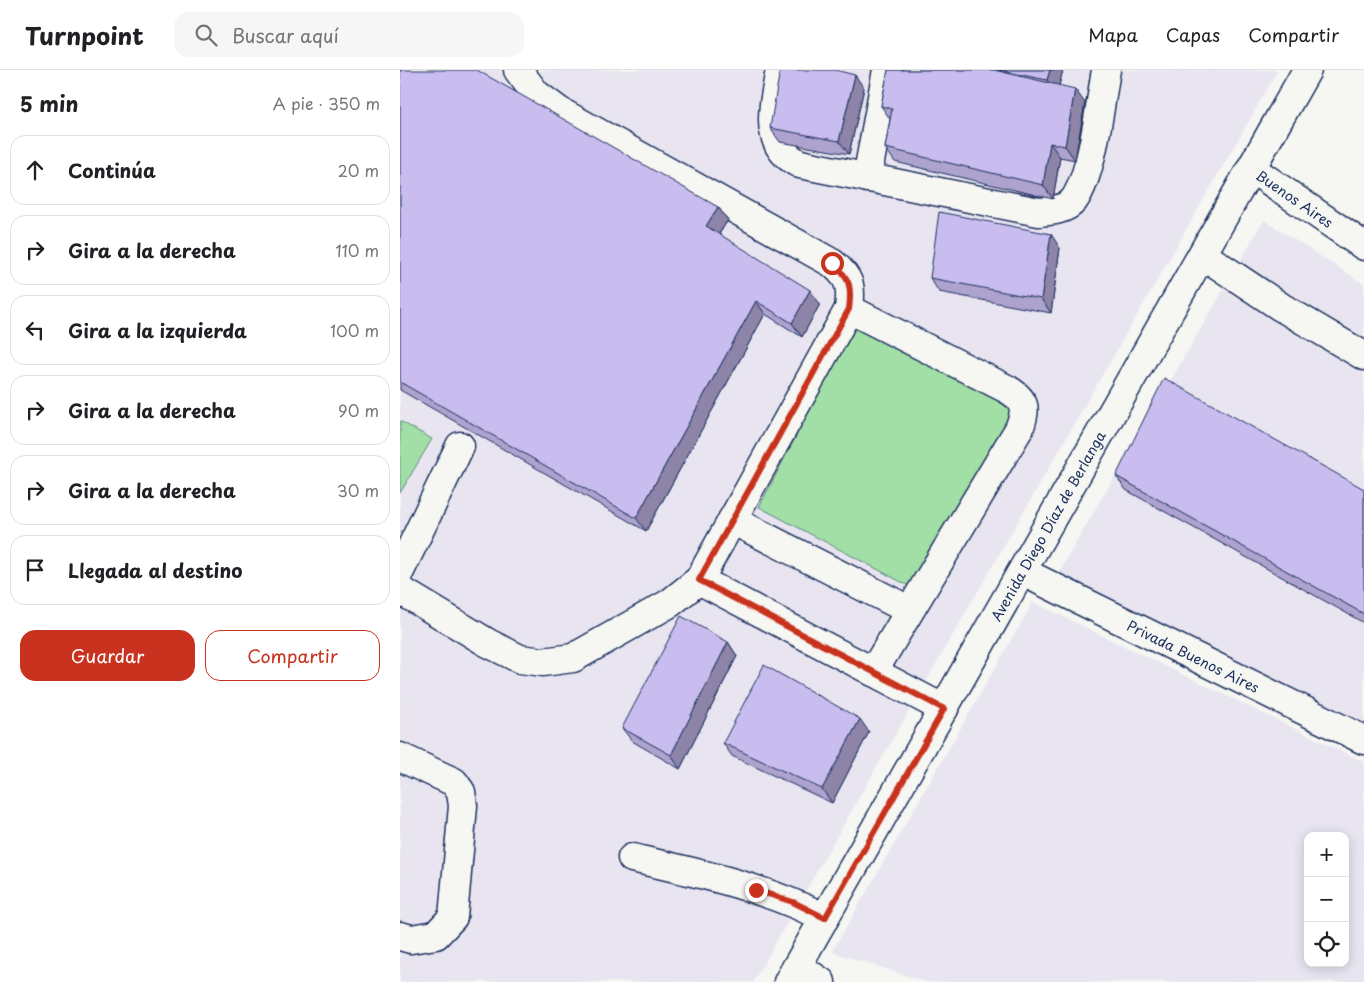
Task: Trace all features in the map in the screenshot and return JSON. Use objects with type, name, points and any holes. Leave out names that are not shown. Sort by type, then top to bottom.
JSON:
[{"type":"street","points":[[400,590],[504,651],[520,659],[543,662],[573,658],[670,603],[699,580],[849,309],[852,291],[846,274],[832,263],[559,111],[536,94],[518,70]]},
{"type":"street","points":[[780,70],[774,135],[779,147],[788,158],[800,164],[1039,212],[1057,211],[1073,201],[1086,173],[1106,70]]},
{"type":"street","points":[[867,178],[887,70]]},
{"type":"street","name":"Avenida Diego Díaz de Berlanga","points":[[793,974],[1252,169],[1306,70]]},
{"type":"street","name":"Buenos Aires","points":[[1252,169],[1364,246]]},
{"type":"street","points":[[1203,255],[1281,307],[1364,356]]},
{"type":"street","points":[[849,309],[1019,396],[1023,404],[1024,417],[1020,429],[873,672]]},
{"type":"street","points":[[400,571],[460,446]]},
{"type":"street","points":[[732,520],[909,610]]},
{"type":"street","name":"Privada Buenos Aires","points":[[1023,572],[1364,740]]},
{"type":"street","points":[[699,580],[944,709]]},
{"type":"street","points":[[400,757],[454,782],[461,792],[462,806],[453,916],[436,935],[411,939],[400,936]]},
{"type":"street","points":[[632,858],[733,881],[793,902],[825,918]]},
{"type":"street","points":[[793,974],[821,982]]},
{"type":"shaded area","points":[[400,70],[1278,70],[753,982],[400,982]]},
{"type":"shaded area","points":[[1264,220],[1364,284],[1364,728],[1056,577]]},
{"type":"shaded area","points":[[1033,602],[1364,762],[1364,982],[926,982],[832,952]]},
{"type":"green space","points":[[857,320],[1018,403],[909,586],[759,507]]},
{"type":"green space","points":[[400,421],[432,439],[400,493]]},
{"type":"building","points":[[400,70],[477,70],[718,207],[706,226],[810,290],[792,323],[756,301],[636,518],[400,382]]},
{"type":"building","points":[[780,70],[835,70],[855,75],[839,141],[770,128]]},
{"type":"building","points":[[888,70],[994,70],[1075,89],[1065,146],[1050,143],[1043,185],[885,148],[892,109],[881,106]]},
{"type":"building","points":[[998,70],[1050,70],[1047,80]]},
{"type":"building","points":[[939,212],[1051,234],[1041,299],[930,278]]},
{"type":"building","points":[[1164,378],[1364,489],[1364,614],[1116,476]]},
{"type":"building","points":[[681,616],[728,642],[671,755],[622,728]]},
{"type":"building","points":[[764,665],[860,719],[822,789],[723,743]]},
{"type":"route","points":[[756,890],[793,902],[825,918],[944,709],[699,580],[849,309],[852,291],[846,274],[832,263]]}]
